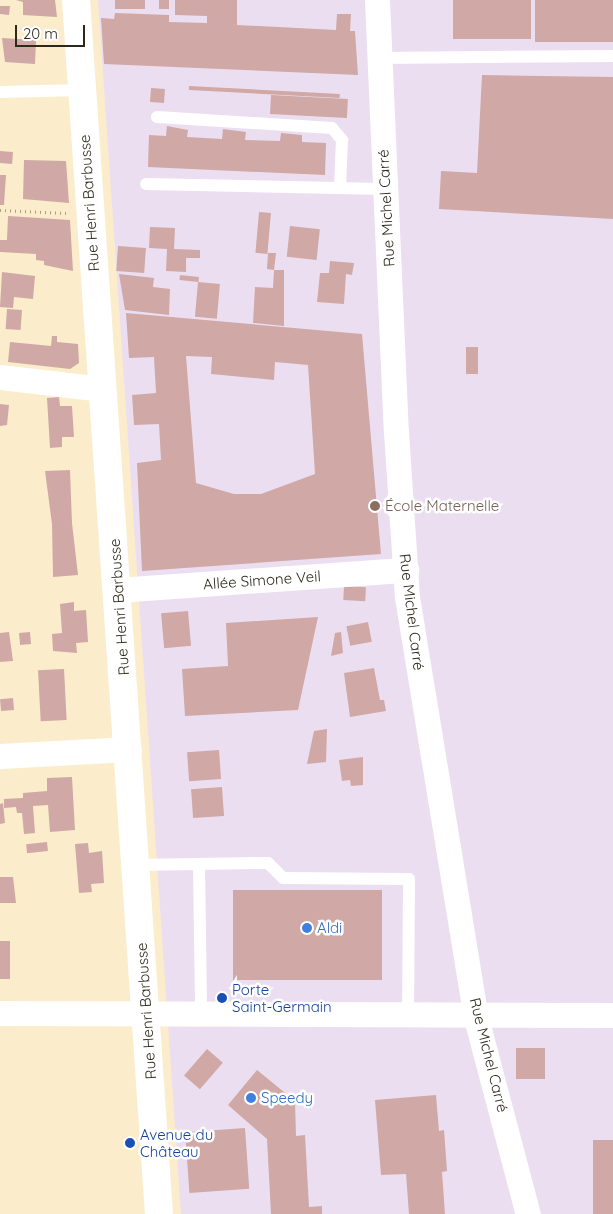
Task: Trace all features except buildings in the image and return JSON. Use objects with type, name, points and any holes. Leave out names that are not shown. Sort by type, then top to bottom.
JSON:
[{"type":"street","name":"Rue Henri Barbusse","points":[[76,0],[89,214],[129,749],[159,1214]]},
{"type":"street","name":"Rue Michel Carré","points":[[377,0],[407,597],[475,1014],[528,1214]]},
{"type":"street","points":[[0,377],[102,389]]},
{"type":"street","name":"Allée Simone Veil","points":[[117,590],[406,570]]},
{"type":"street","points":[[0,756],[129,749]]},
{"type":"street","points":[[0,1013],[613,1015]]},
{"type":"lane","points":[[379,58],[613,56]]},
{"type":"lane","points":[[0,92],[81,90]]},
{"type":"lane","points":[[157,117],[332,128],[342,140],[340,188]]},
{"type":"lane","points":[[146,184],[385,189]]},
{"type":"lane","points":[[136,865],[268,863],[283,878],[409,879],[408,1014]]},
{"type":"lane","points":[[199,864],[201,1014]]},
{"type":"path","points":[[0,210],[89,214]]},
{"type":"shaded area","points":[[98,0],[613,0],[613,1214],[181,1214]]},
{"type":"place","name":"École Maternelle","points":[[375,506]]},
{"type":"place","name":"Aldi","points":[[307,928]]},
{"type":"place","name":"Porte Saint-Germain","points":[[222,998]]},
{"type":"place","name":"Speedy","points":[[251,1098]]},
{"type":"place","name":"Avenue du Château","points":[[130,1143]]}]
